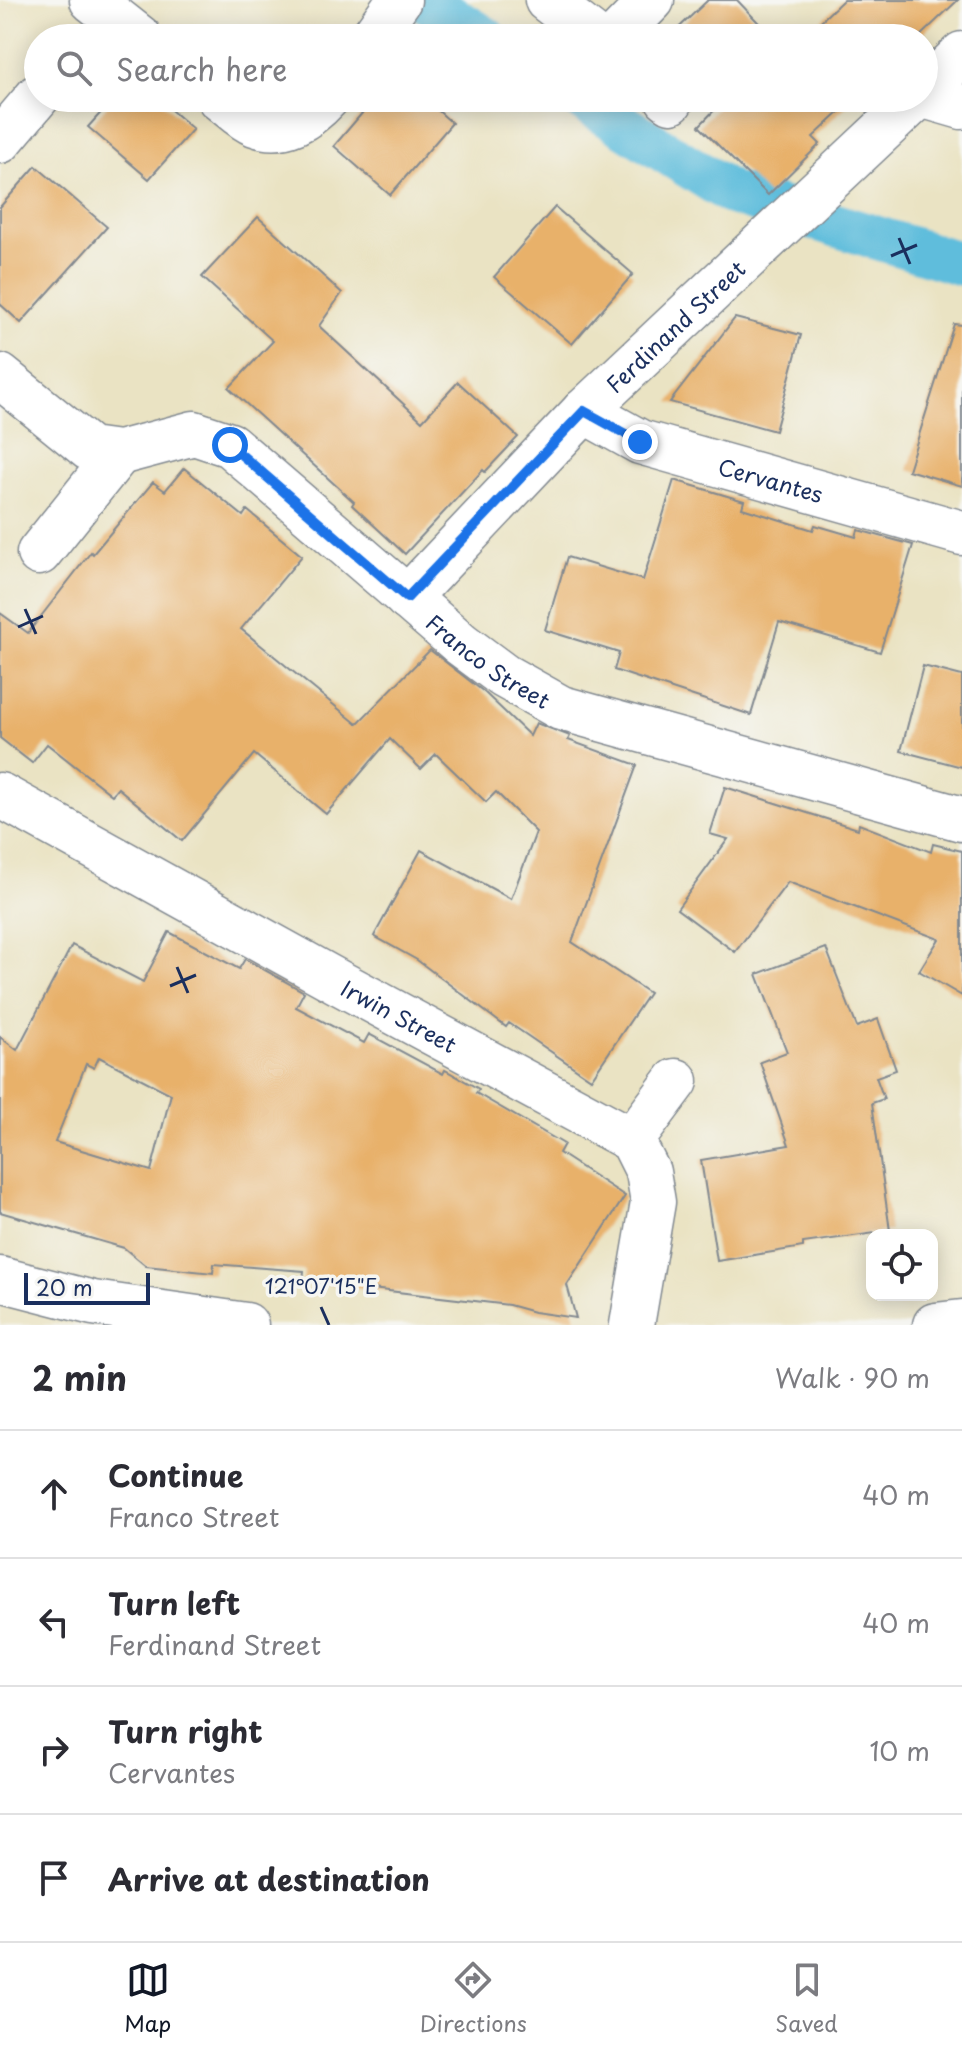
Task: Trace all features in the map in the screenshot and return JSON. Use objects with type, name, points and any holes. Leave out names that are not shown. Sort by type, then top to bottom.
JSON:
[{"type":"street","points":[[382,24],[399,0]]},
{"type":"street","points":[[547,0],[578,24]]},
{"type":"street","points":[[629,24],[652,0]]},
{"type":"street","points":[[938,79],[962,54]]},
{"type":"street","points":[[938,99],[962,107]]},
{"type":"street","points":[[0,141],[24,112]]},
{"type":"street","points":[[237,112],[253,124],[277,128],[314,112]]},
{"type":"street","name":"Ferdinand Street","points":[[407,598],[584,411],[902,112]]},
{"type":"street","points":[[0,376],[90,449],[119,453]]},
{"type":"street","name":"Cervantes","points":[[584,411],[640,442],[962,533]]},
{"type":"street","name":"Franco Street","points":[[119,453],[194,433],[230,445],[461,644],[504,676],[561,708],[962,819]]},
{"type":"street","points":[[39,553],[119,453]]},
{"type":"street","name":"Irwin Street","points":[[0,795],[632,1140]]},
{"type":"street","points":[[632,1325],[653,1202],[648,1172],[632,1140],[676,1081]]},
{"type":"street","points":[[0,1279],[84,1314],[246,1325]]},
{"type":"building","points":[[708,0],[737,0],[760,24],[683,24]]},
{"type":"building","points":[[843,0],[958,0],[933,24],[818,24]]},
{"type":"building","points":[[101,112],[173,112],[193,129],[149,179],[88,127]]},
{"type":"building","points":[[363,112],[440,112],[452,123],[390,195],[334,146]]},
{"type":"building","points":[[712,112],[840,112],[813,137],[820,144],[768,195],[699,126]]},
{"type":"building","points":[[36,166],[107,227],[21,323],[0,304],[0,207]]},
{"type":"building","points":[[555,207],[633,274],[572,344],[494,277]]},
{"type":"building","points":[[258,217],[342,293],[319,326],[422,421],[458,382],[518,437],[405,554],[352,505],[354,502],[229,388],[273,341],[202,277]]},
{"type":"building","points":[[735,318],[801,335],[775,431],[670,402]]},
{"type":"building","points":[[954,324],[962,325],[962,486],[908,470]]},
{"type":"building","points":[[184,468],[243,516],[247,510],[302,556],[241,629],[357,724],[430,650],[484,692],[530,736],[536,723],[570,736],[568,740],[637,765],[572,942],[649,993],[591,1079],[509,1023],[506,1027],[417,960],[374,936],[421,850],[511,899],[536,832],[496,792],[486,802],[436,754],[421,769],[390,739],[326,814],[254,754],[182,841],[118,788],[112,795],[47,744],[32,763],[0,738],[0,613],[28,633],[91,552],[93,554],[153,482],[165,491]]},
{"type":"building","points":[[674,480],[744,501],[742,508],[813,530],[815,525],[856,537],[858,530],[913,545],[880,652],[779,622],[751,715],[614,670],[619,653],[545,630],[567,557],[643,580]]},
{"type":"building","points":[[923,666],[962,676],[962,767],[901,751]]},
{"type":"building","points":[[725,787],[858,829],[859,824],[931,852],[933,844],[962,851],[962,996],[919,971],[939,939],[788,882],[735,952],[677,909],[728,839],[710,834]]},
{"type":"building","points":[[169,932],[239,969],[245,959],[304,992],[296,1007],[364,1043],[369,1034],[443,1074],[445,1070],[479,1089],[476,1093],[564,1144],[559,1153],[625,1196],[567,1285],[576,1318],[509,1305],[303,1281],[304,1271],[214,1264],[213,1273],[146,1266],[124,1248],[0,1212],[0,1037],[17,1050],[72,945],[143,982]],"holes":[[[99,1057],[171,1094],[151,1171],[55,1142],[86,1064],[94,1068]]]},
{"type":"building","points":[[826,948],[857,1027],[878,1019],[896,1070],[876,1077],[884,1099],[872,1103],[890,1229],[866,1229],[866,1234],[803,1243],[803,1247],[717,1261],[701,1160],[789,1145],[760,1062],[787,1052],[757,974]]},
{"type":"waterway","points":[[425,0],[463,24]]},
{"type":"waterway","points":[[602,112],[731,193],[962,264]]},
{"type":"route","points":[[230,445],[407,598],[584,411],[640,442]]}]
